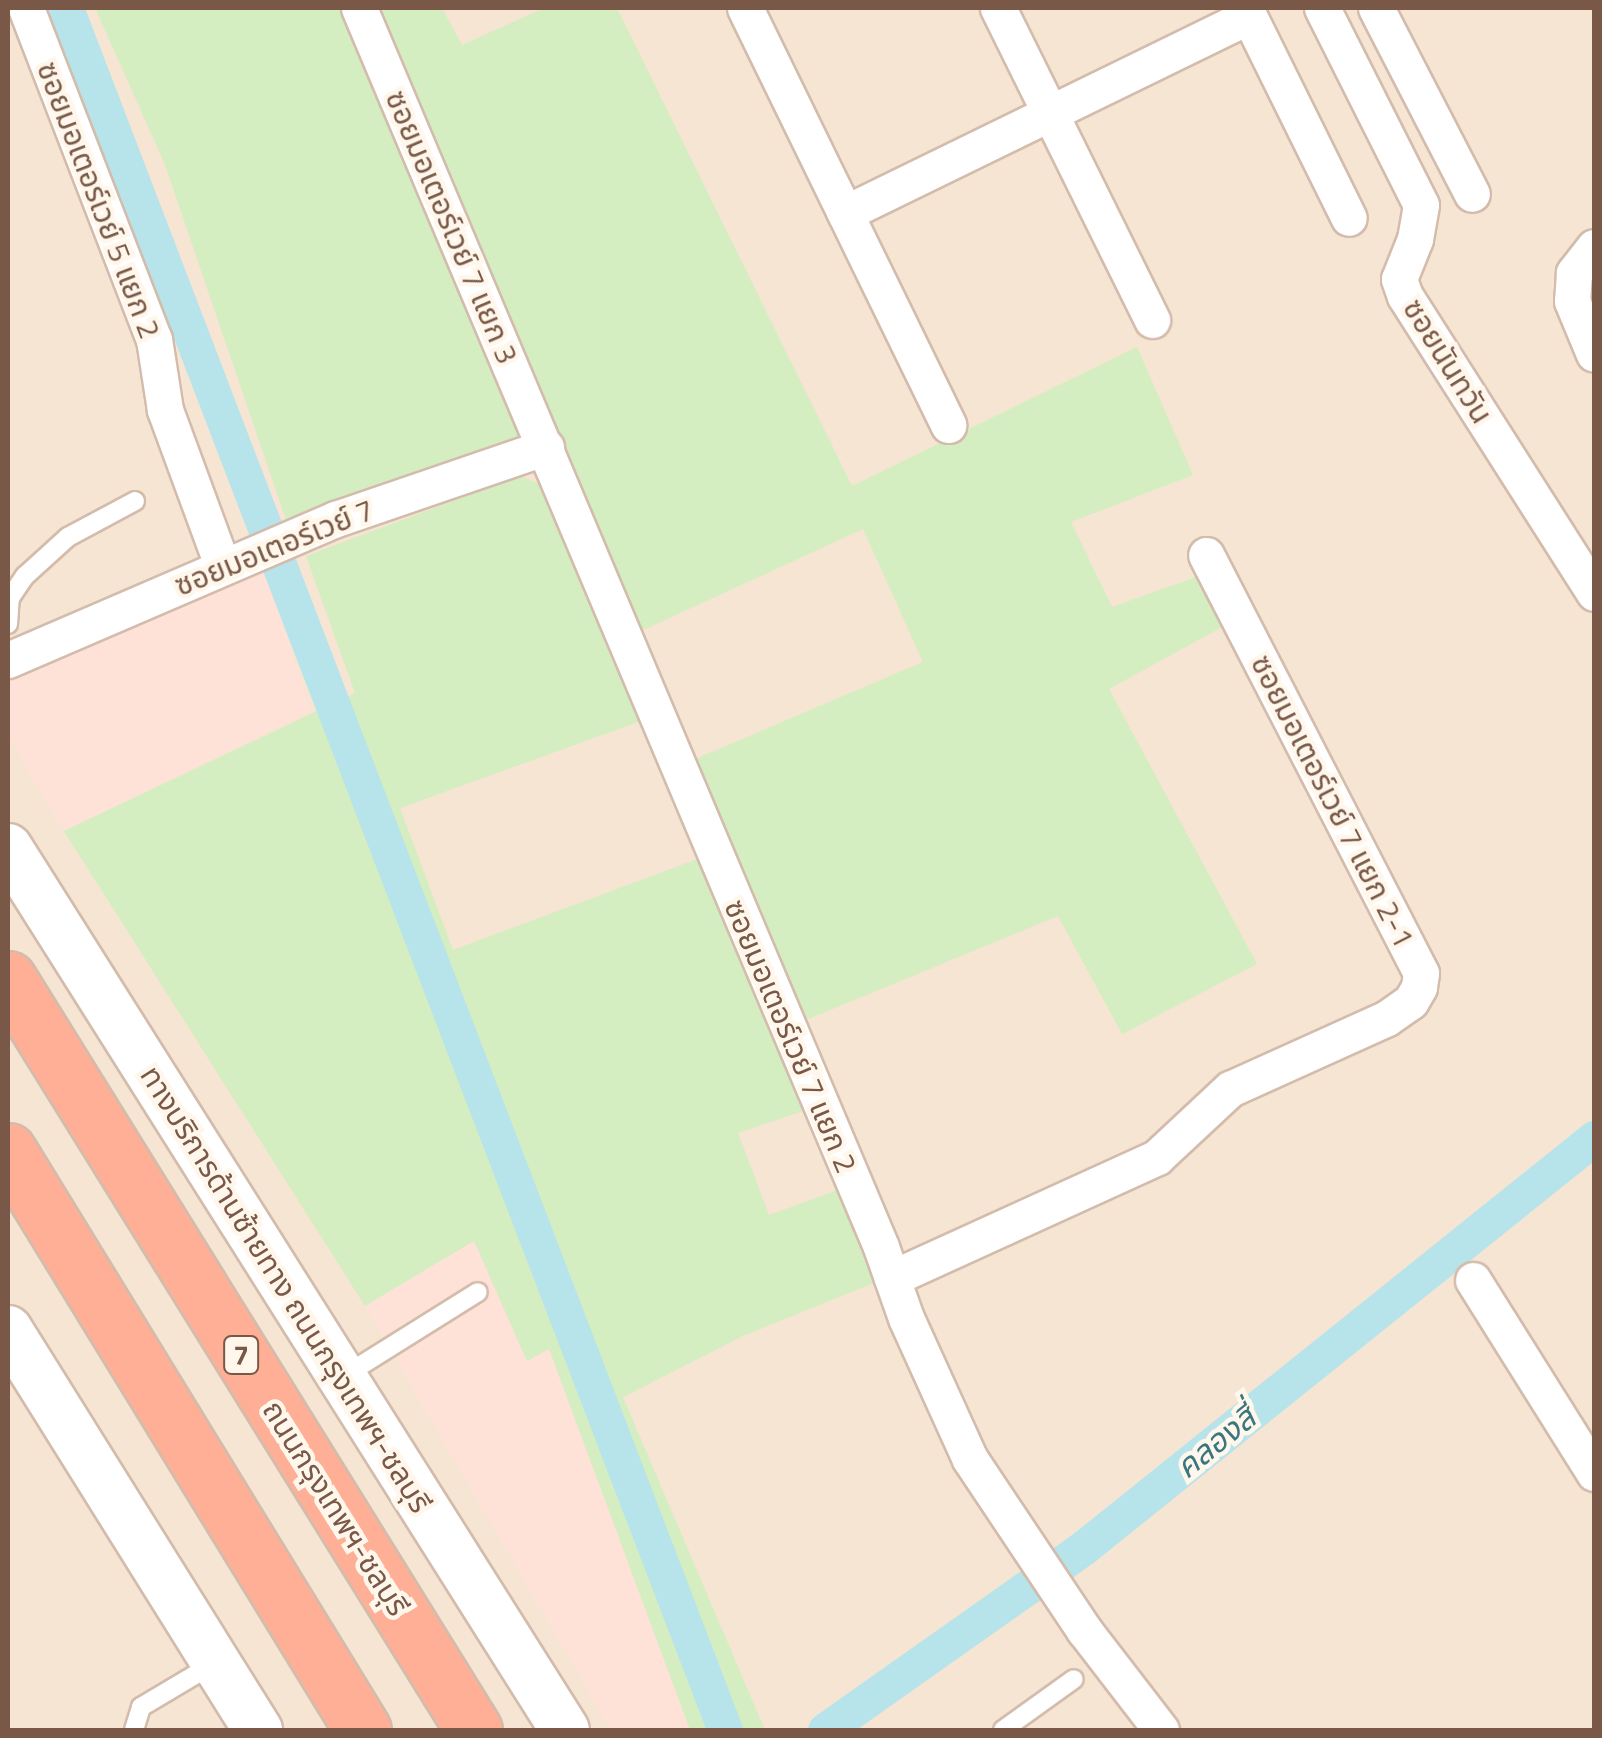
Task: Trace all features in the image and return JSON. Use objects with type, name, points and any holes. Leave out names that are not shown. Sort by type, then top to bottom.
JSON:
[{"type":"highway","name":"ถนนกรุงเทพฯ-ชลบุรี","points":[[8,979],[474,1730]]},
{"type":"highway","points":[[8,1151],[363,1730]]},
{"type":"main road","name":"ทางบริการด้านซ้ายทาง ถนนกรุงเทพฯ-ชลบุรี","points":[[8,848],[565,1730]]},
{"type":"main road","points":[[8,1330],[258,1730]]},
{"type":"street","name":"ซอยมอเตอร์เวย์ 5 แยก 2","points":[[26,8],[154,339],[165,410],[229,562]]},
{"type":"street","name":"ซอยมอเตอร์เวย์ 7 แยก 3","points":[[359,8],[546,447]]},
{"type":"street","points":[[744,8],[948,425]]},
{"type":"street","points":[[998,8],[1152,320]]},
{"type":"street","name":"ซอยนันทวัน","points":[[1322,8],[1421,205],[1399,279],[1405,296],[1594,593]]},
{"type":"street","points":[[1376,8],[1472,194]]},
{"type":"street","points":[[845,213],[1247,12],[1349,218]]},
{"type":"street","points":[[1594,247],[1574,273],[1572,301],[1594,354]]},
{"type":"street","name":"ซอยมอเตอร์เวย์ 7","points":[[8,660],[229,562],[546,447]]},
{"type":"street","name":"ซอยมอเตอร์เวย์ 7 แยก 2","points":[[546,447],[970,1459],[1012,1525],[1161,1730]]},
{"type":"street","name":"ซอยมอเตอร์เวย์ 7 แยก 2-1","points":[[892,1278],[1157,1157],[1230,1089],[1387,1018],[1411,1001],[1419,988],[1421,972],[1206,554]]},
{"type":"street","points":[[1473,1280],[1594,1473]]},
{"type":"lane","points":[[8,624],[10,598],[24,576],[68,537],[135,501]]},
{"type":"lane","points":[[341,1378],[478,1292]]},
{"type":"lane","points":[[134,1730],[141,1707],[216,1663]]},
{"type":"lane","points":[[1003,1730],[1074,1679]]},
{"type":"shaded area","points":[[8,8],[1594,8],[1594,1730],[8,1730]]},
{"type":"shaded area","points":[[263,563],[311,711],[64,831],[8,736],[8,678]]},
{"type":"shaded area","points":[[474,1240],[526,1360],[549,1348],[690,1730],[611,1730],[365,1306]]},
{"type":"green space","points":[[95,8],[342,8],[526,438],[286,520],[164,162]]},
{"type":"green space","points":[[380,8],[442,8],[462,45],[544,8],[617,8],[852,486],[1137,347],[1193,475],[1071,522],[1112,607],[1196,577],[1224,626],[1109,689],[1257,964],[1122,1034],[1058,916],[801,1022],[693,760],[923,662],[863,529],[641,631],[449,189]]},
{"type":"green space","points":[[520,476],[545,486],[641,721],[400,808],[453,950],[700,858],[809,1109],[738,1133],[769,1215],[838,1190],[876,1282],[743,1336],[623,1397],[765,1730],[690,1730],[549,1349],[527,1361],[474,1241],[365,1306],[64,831],[355,693],[306,556]]},
{"type":"waterway","points":[[66,8],[725,1730]]},
{"type":"waterway","name":"คลองสี่","points":[[825,1730],[1083,1548],[1594,1138]]}]
